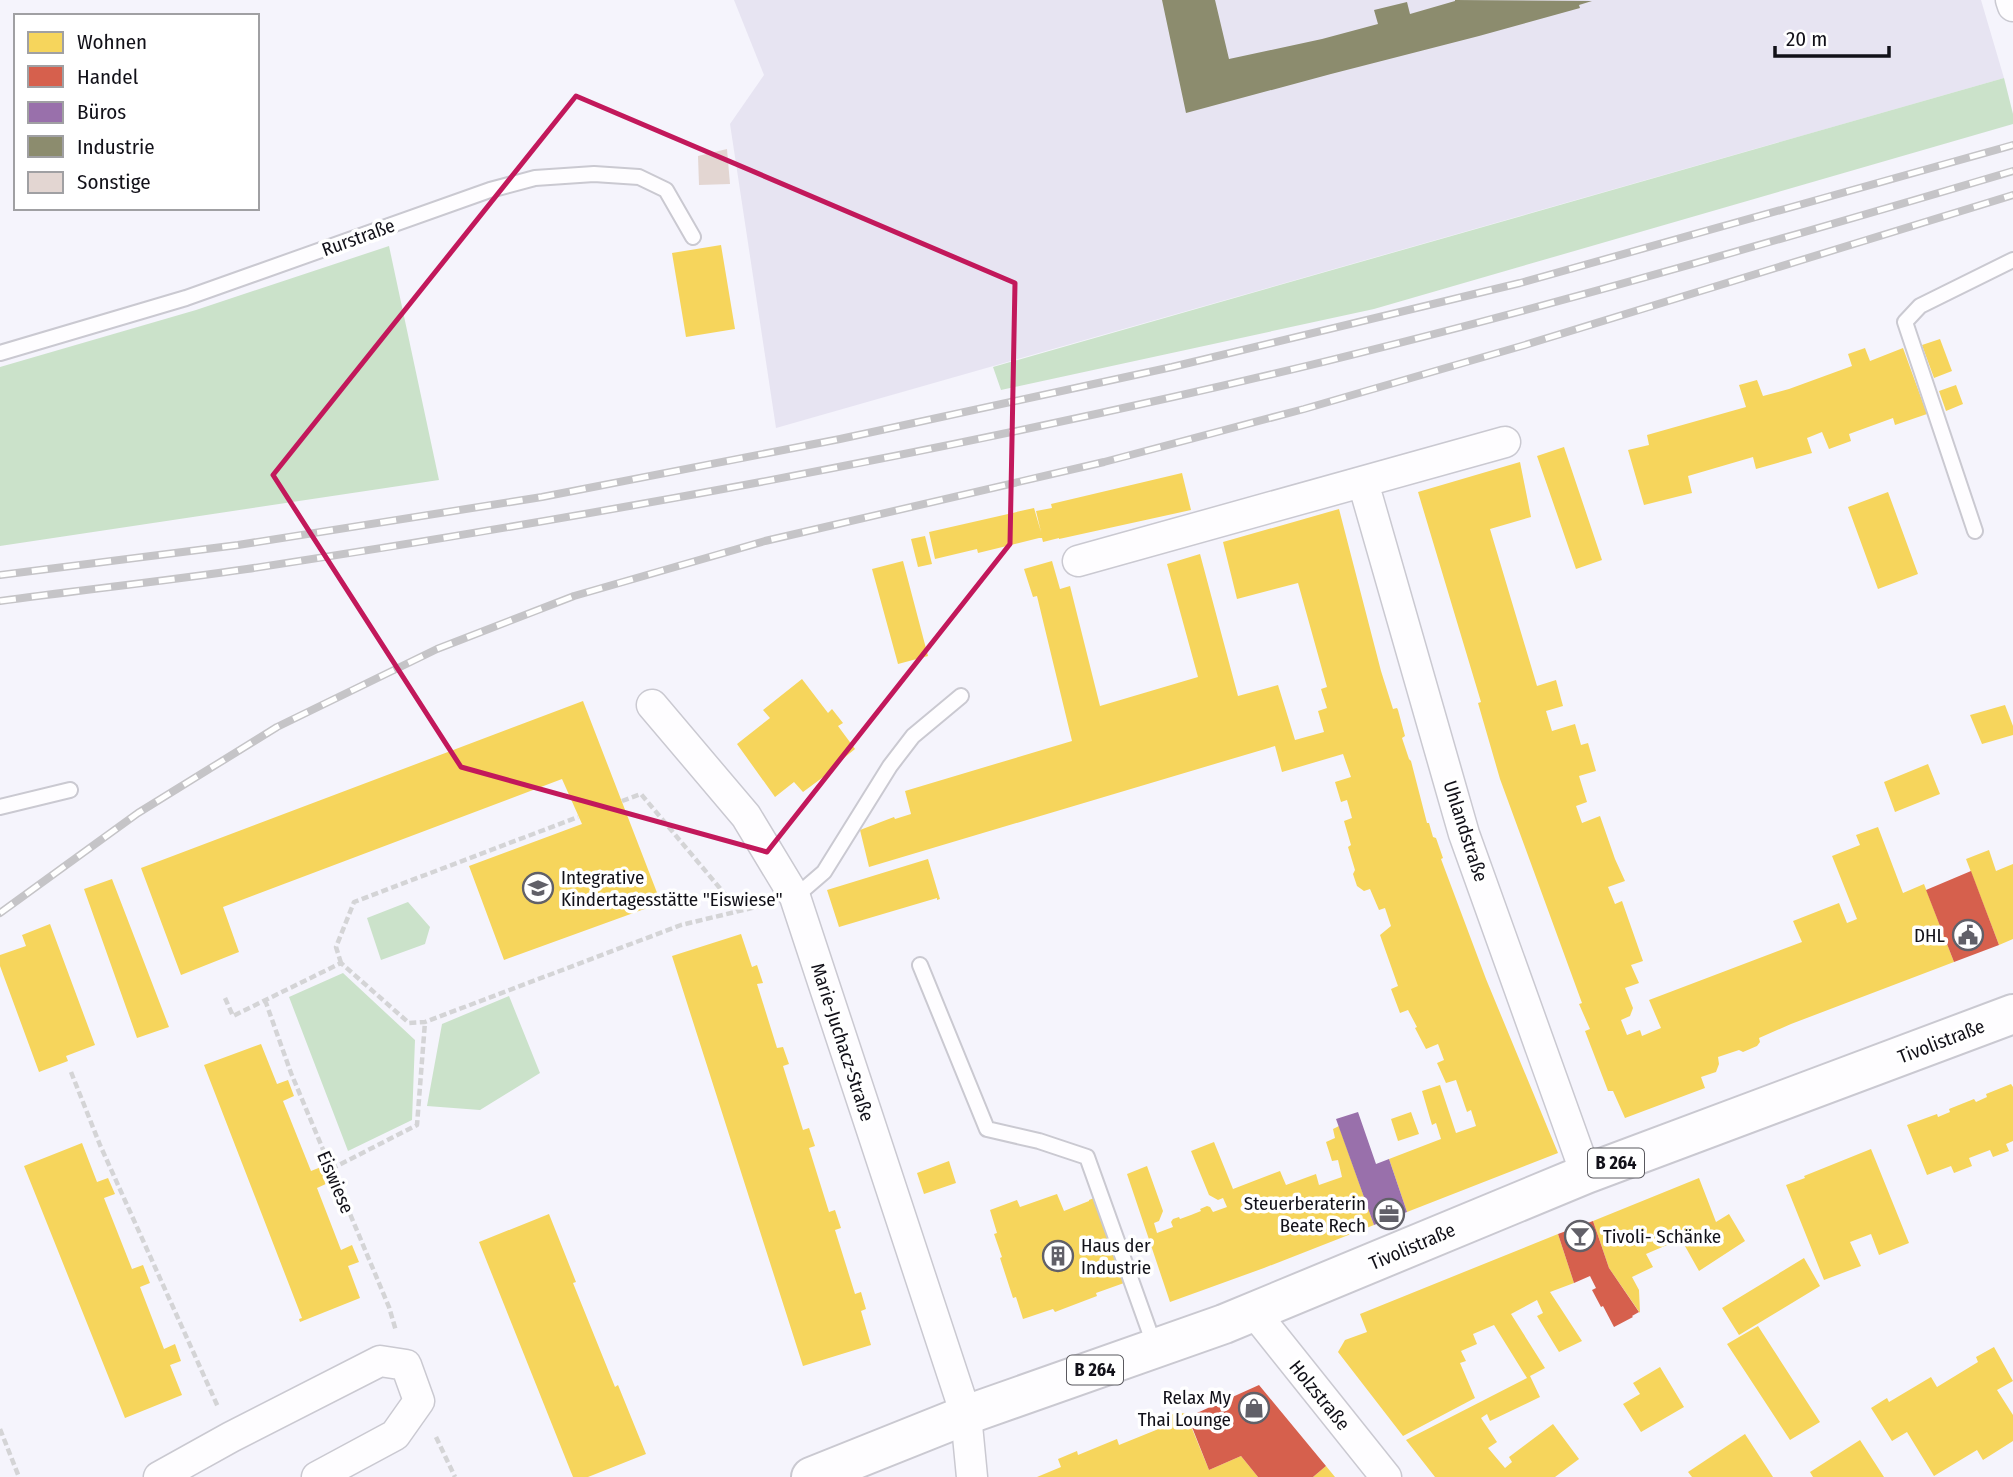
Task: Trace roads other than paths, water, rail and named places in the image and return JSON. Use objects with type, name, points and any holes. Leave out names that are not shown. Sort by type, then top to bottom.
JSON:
[{"type":"main road","name":"Tivolistraße","points":[[811,1477],[966,1415],[1254,1312],[1586,1174],[2013,1014]]},
{"type":"street","points":[[2011,0],[2013,6]]},
{"type":"street","points":[[1078,561],[1505,442]]},
{"type":"street","name":"Uhlandstraße","points":[[1363,482],[1465,834],[1586,1174]]},
{"type":"street","name":"Marie-Juchacz-Straße","points":[[652,705],[746,816],[795,897],[966,1415],[972,1477]]},
{"type":"street","name":"Holzstraße","points":[[1254,1312],[1386,1477]]},
{"type":"street","points":[[159,1477],[380,1361],[406,1365],[419,1401],[395,1435],[317,1477]]},
{"type":"lane","name":"Rurstraße","points":[[0,353],[186,298],[490,190],[535,178],[594,174],[639,177],[666,190],[693,237]]},
{"type":"lane","points":[[1975,531],[1905,322],[1920,306],[2013,260]]},
{"type":"lane","points":[[795,897],[824,872],[890,766],[913,736],[961,696]]},
{"type":"lane","points":[[0,807],[70,790]]},
{"type":"lane","points":[[920,965],[987,1129],[1039,1141],[1087,1157],[1156,1349]]},
{"type":"railway","points":[[0,575],[238,545],[542,497],[840,439],[1172,367],[1520,283],[2013,145]]},
{"type":"railway","points":[[0,601],[247,569],[479,532],[827,469],[1058,422],[1385,347],[1700,262],[2013,171]]},
{"type":"railway","points":[[0,913],[138,813],[277,727],[437,649],[574,596],[765,541],[1104,462],[1304,409],[1525,345],[2013,195]]},
{"type":"place","name":"Integrative Kindertagesstätte \"Eiswiese\"","points":[[538,888]]},
{"type":"place","name":"DHL","points":[[1968,935]]},
{"type":"place","name":"Steuerberaterin Beate Rech","points":[[1389,1214]]},
{"type":"place","name":"Tivoli- Schänke","points":[[1580,1236]]},
{"type":"place","name":"Haus der Industrie","points":[[1058,1256]]},
{"type":"place","name":"Relax My Thai Lounge","points":[[1254,1408]]}]
